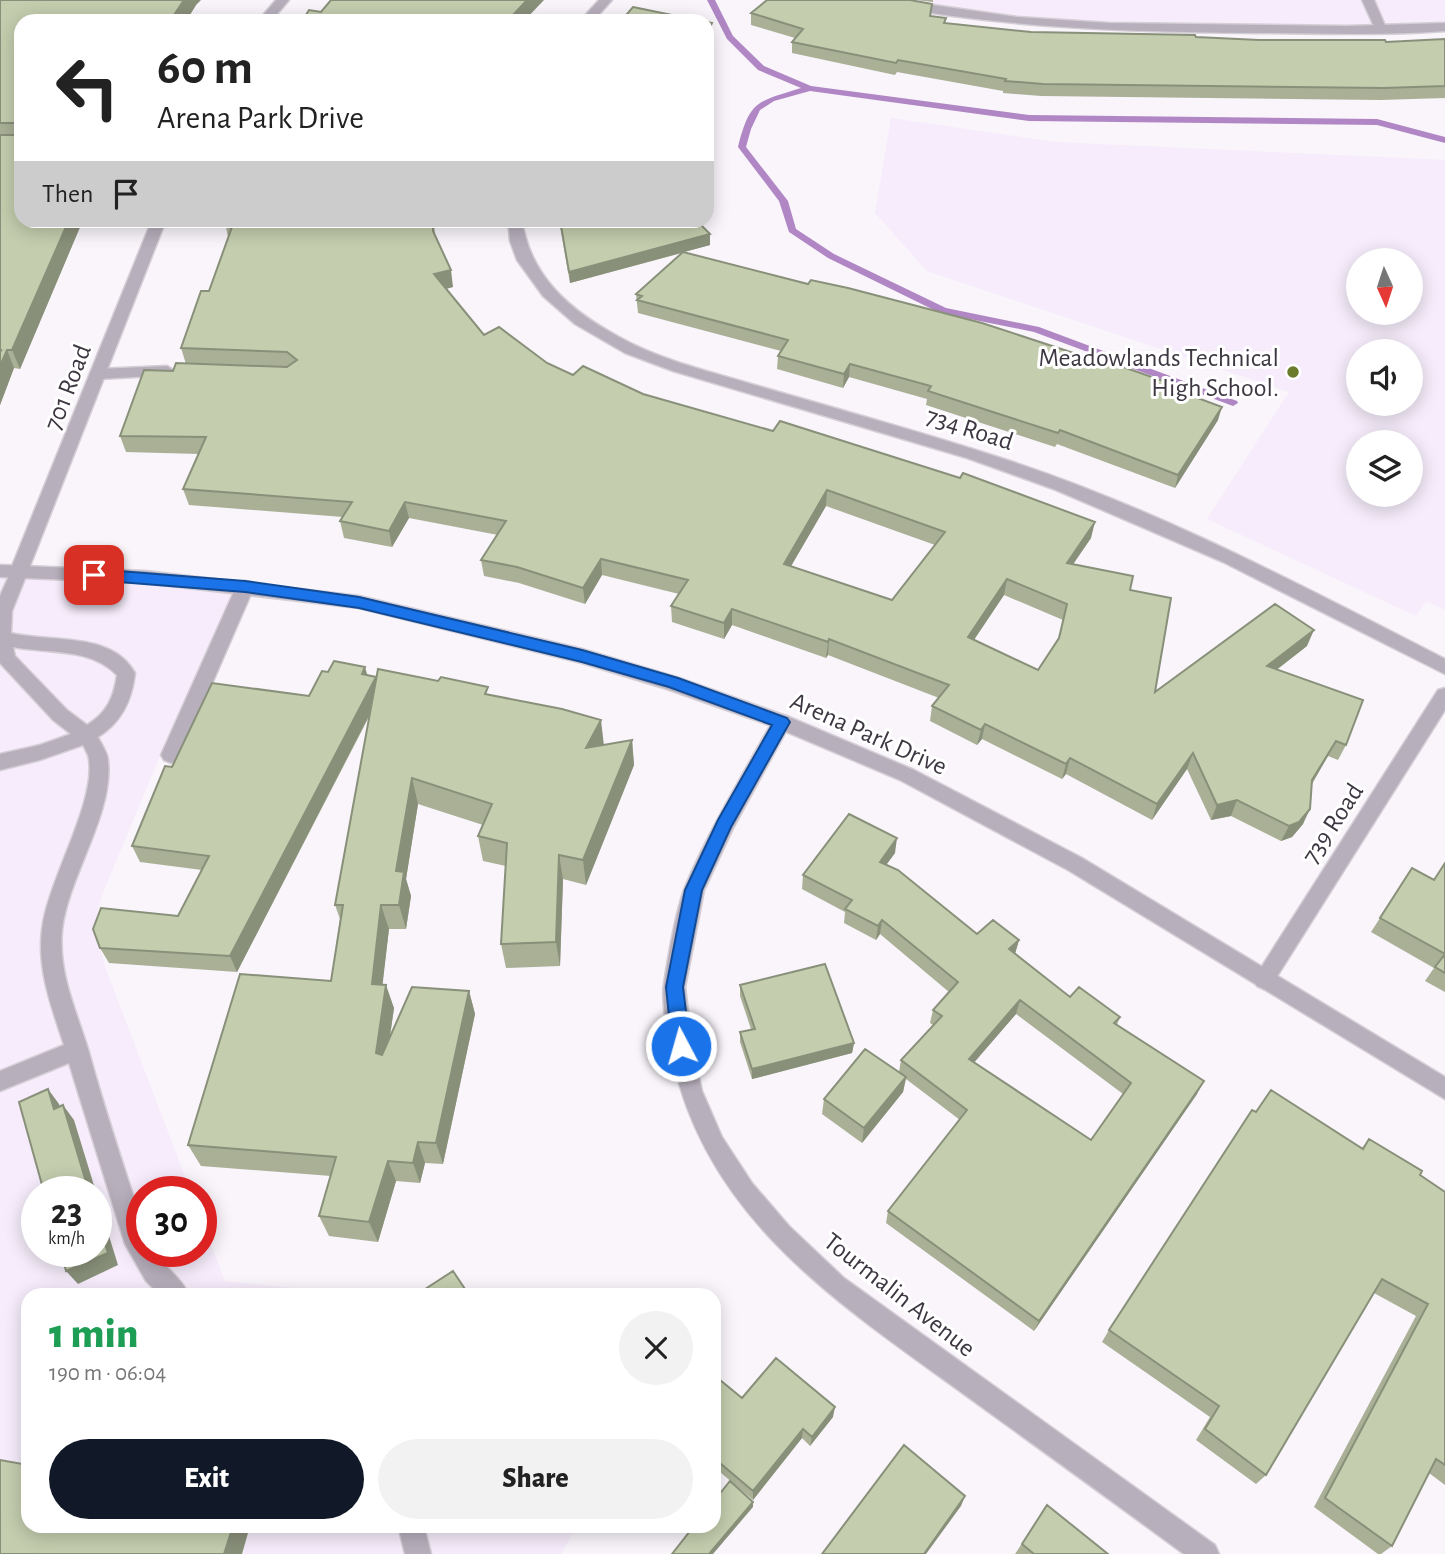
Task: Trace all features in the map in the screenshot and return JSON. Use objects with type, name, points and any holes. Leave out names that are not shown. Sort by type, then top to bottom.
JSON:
[{"type":"street","points":[[271,14],[284,0]]},
{"type":"street","points":[[593,14],[606,0]]},
{"type":"street","points":[[879,0],[956,16],[1062,26],[1381,30],[1445,27]]},
{"type":"street","points":[[956,16],[958,0]]},
{"type":"street","points":[[1368,0],[1381,30]]},
{"type":"street","name":"701 Road","points":[[2,637],[9,571],[98,374],[156,228]]},
{"type":"street","name":"734 Road","points":[[515,228],[515,236],[536,282],[569,312],[615,342],[670,364],[960,450],[1120,508],[1234,558],[1445,667]]},
{"type":"street","points":[[98,374],[186,372]]},
{"type":"street","name":"Arena Park Drive","points":[[9,571],[145,577],[359,602],[557,650],[673,682],[782,722],[907,775],[1075,864],[1445,1089]]},
{"type":"street","points":[[2,637],[7,659],[60,715],[88,736],[99,759],[98,779],[52,929],[51,961],[62,1006],[137,1244],[154,1273],[170,1288]]},
{"type":"street","points":[[0,762],[88,736],[111,716],[122,698],[126,673],[108,656],[90,650],[21,644],[2,637]]},
{"type":"street","name":"739 Road","points":[[1264,980],[1445,695]]},
{"type":"street","name":"Tourmalin Avenue","points":[[782,722],[724,825],[694,890],[680,946],[674,987],[681,1046],[691,1091],[714,1144],[744,1191],[781,1234],[836,1286],[1206,1554]]},
{"type":"street","points":[[0,1081],[77,1050]]},
{"type":"street","points":[[413,1533],[418,1554]]},
{"type":"lane","points":[[171,755],[245,587]]},
{"type":"shaded area","points":[[875,0],[1445,0],[1445,27],[1065,27],[958,17]]},
{"type":"shaded area","name":"Meadowlands Technical High School.","points":[[891,118],[1055,142],[1445,160],[1445,610],[1426,601],[1416,616],[1207,519],[1289,392],[927,271],[875,213]]},
{"type":"shaded area","points":[[0,572],[243,588],[221,624],[157,763],[102,895],[94,926],[105,967],[185,1176],[126,1176],[126,1267],[217,1267],[217,1260],[225,1281],[291,1288],[21,1288],[21,1533],[573,1533],[561,1554],[0,1554]]},
{"type":"building","points":[[0,0],[184,0],[175,14],[14,14],[14,123],[0,123]]},
{"type":"building","points":[[331,0],[527,0],[514,14],[306,14],[309,10],[321,12]]},
{"type":"building","points":[[767,0],[910,0],[932,4],[930,16],[946,18],[944,23],[1031,32],[1195,35],[1259,40],[1386,42],[1445,39],[1445,86],[1384,88],[1043,84],[1005,81],[1006,79],[898,60],[896,63],[792,42],[803,29],[751,13]]},
{"type":"building","points":[[633,7],[667,14],[627,14]]},
{"type":"building","points":[[0,135],[14,135],[14,228],[65,228],[12,350],[7,350],[0,366],[2,350]]},
{"type":"building","points":[[232,228],[433,228],[451,270],[434,274],[484,335],[499,327],[547,363],[573,375],[583,366],[643,394],[773,431],[780,421],[960,478],[963,473],[1095,522],[1067,563],[1133,576],[1130,590],[1171,598],[1155,692],[1275,604],[1314,630],[1267,666],[1363,700],[1346,745],[1336,741],[1312,780],[1310,809],[1299,822],[1289,826],[1237,800],[1217,805],[1193,753],[1157,804],[1070,758],[1066,764],[985,724],[981,730],[932,706],[949,685],[829,639],[828,642],[732,609],[724,623],[671,606],[688,580],[601,559],[583,588],[517,567],[481,560],[506,521],[405,502],[389,531],[340,521],[352,502],[183,489],[206,437],[120,436],[144,370],[173,371],[176,363],[287,367],[297,360],[287,352],[181,348],[201,291],[209,291]],"holes":[[[827,490],[945,532],[892,600],[784,564]],[[1007,579],[1067,604],[1059,638],[1038,670],[968,637]]]},
{"type":"building","points":[[561,228],[704,228],[710,234],[569,272]]},
{"type":"building","points":[[683,252],[808,284],[811,280],[848,288],[982,323],[1110,365],[1112,363],[1186,389],[1184,393],[1222,407],[1178,475],[1060,430],[1058,433],[928,391],[931,386],[850,364],[844,374],[778,356],[788,340],[637,300],[642,296],[636,294]]},
{"type":"building","points":[[334,661],[365,667],[362,674],[376,677],[230,956],[100,948],[93,929],[101,908],[178,916],[209,856],[132,846],[165,766],[172,767],[212,683],[309,696],[322,671],[328,672]]},
{"type":"building","points":[[378,669],[438,681],[441,677],[488,687],[485,694],[562,709],[601,720],[586,748],[632,740],[583,860],[559,855],[556,942],[501,944],[507,843],[478,836],[492,804],[412,778],[396,871],[404,872],[399,905],[381,905],[372,984],[386,985],[376,1053],[382,1055],[412,987],[469,991],[436,1143],[418,1142],[413,1163],[388,1161],[369,1222],[319,1216],[336,1157],[188,1145],[240,974],[331,981],[343,905],[335,905]]},
{"type":"building","points":[[849,814],[897,838],[880,862],[898,870],[977,934],[993,920],[1019,940],[1009,949],[1070,997],[1079,987],[1120,1017],[1114,1023],[1204,1081],[1039,1321],[888,1211],[967,1110],[901,1060],[942,1016],[933,1010],[958,982],[882,920],[878,926],[845,909],[852,900],[803,875]],"holes":[[[1020,1000],[1131,1083],[1091,1140],[969,1059]]]},
{"type":"building","points":[[1445,863],[1445,954],[1380,918],[1412,868],[1434,880]]},
{"type":"building","points":[[1445,954],[1445,973],[1435,967]]},
{"type":"building","points":[[825,964],[854,1043],[752,1069],[740,1032],[755,1029],[740,985]]},
{"type":"building","points":[[865,1049],[906,1077],[864,1128],[824,1099]]},
{"type":"building","points":[[48,1089],[54,1109],[63,1105],[84,1176],[40,1176],[19,1102]]},
{"type":"building","points":[[1271,1090],[1363,1149],[1369,1139],[1422,1171],[1420,1175],[1445,1192],[1445,1465],[1436,1459],[1392,1546],[1325,1498],[1428,1304],[1382,1279],[1266,1475],[1205,1429],[1219,1406],[1109,1330],[1252,1110],[1256,1112]]},
{"type":"building","points":[[453,1271],[464,1288],[427,1288]]},
{"type":"building","points":[[776,1358],[835,1407],[812,1437],[803,1429],[753,1491],[721,1464],[721,1381],[742,1398]]},
{"type":"building","points":[[904,1445],[965,1496],[924,1554],[822,1554]]},
{"type":"building","points":[[0,1460],[21,1464],[21,1533],[231,1533],[224,1554],[0,1554]]},
{"type":"building","points":[[730,1481],[753,1502],[709,1554],[672,1554],[688,1533],[721,1533],[721,1492]]},
{"type":"building","points":[[1047,1505],[1108,1554],[1034,1554],[1022,1544]]},
{"type":"waterway","points":[[711,0],[730,37],[761,68],[809,88]]},
{"type":"waterway","points":[[809,88],[1029,118],[1377,122],[1445,140]]},
{"type":"waterway","points":[[809,88],[763,103],[751,117],[742,147],[783,201],[792,230],[831,256],[943,311],[1036,329],[1233,403]]},
{"type":"place","name":"Meadowlands Technical High School.","points":[[1293,372]]},
{"type":"route","points":[[94,575],[245,587],[359,602],[582,656],[673,682],[782,722],[724,825],[694,890],[680,946],[674,987],[681,1046]]}]
